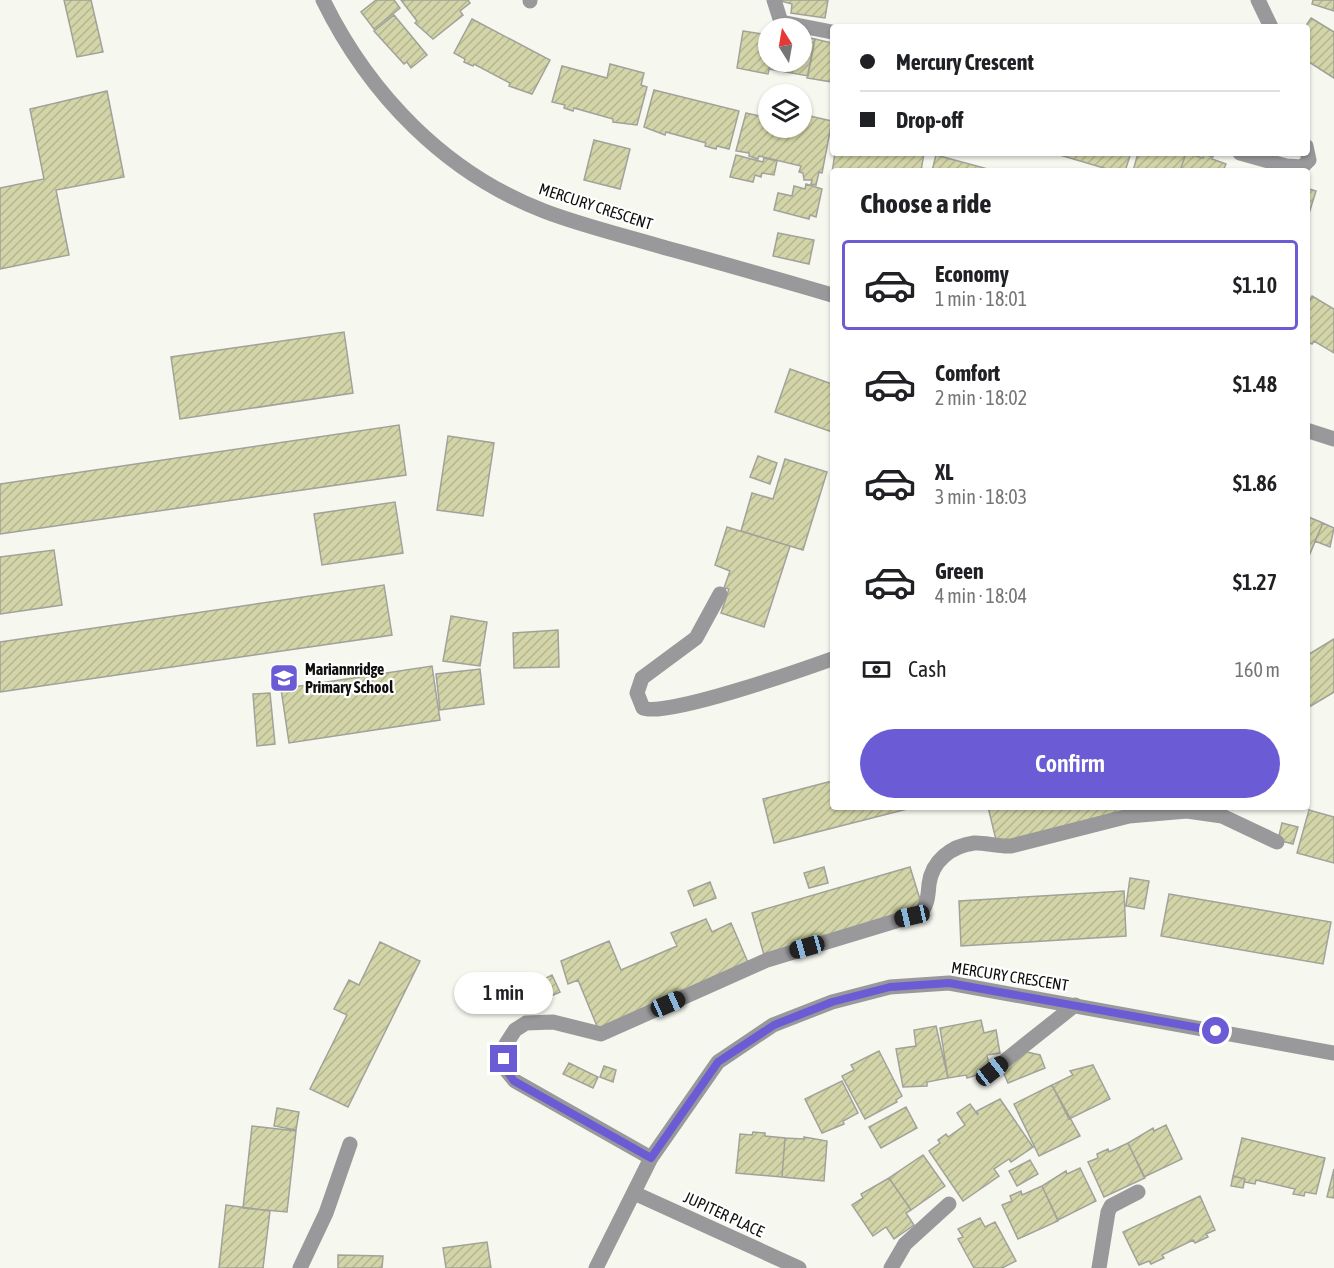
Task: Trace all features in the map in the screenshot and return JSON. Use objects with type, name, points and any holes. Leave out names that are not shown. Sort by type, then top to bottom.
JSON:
[{"type":"street","name":"MERCURY CRESCENT","points":[[323,0],[361,68],[387,101],[421,135],[476,176],[544,211],[830,294]]},
{"type":"street","points":[[774,0],[781,22],[830,32]]},
{"type":"street","points":[[1258,0],[1270,24]]},
{"type":"street","points":[[1250,156],[1286,166],[1302,167],[1310,160],[1309,156]]},
{"type":"street","points":[[1310,431],[1334,439]]},
{"type":"street","points":[[720,594],[696,638],[642,678],[637,693],[640,705],[644,708],[666,709],[788,675],[830,660]]},
{"type":"street","points":[[651,1158],[514,1081],[506,1070],[504,1059],[506,1044],[515,1030],[526,1023],[539,1021],[601,1034],[783,954],[919,914],[925,909],[934,868],[939,860],[953,849],[976,842],[994,847],[1011,846],[1129,816],[1157,812],[1221,811],[1277,842]]},
{"type":"street","name":"MERCURY CRESCENT","points":[[596,1268],[651,1158],[718,1062],[774,1025],[832,1002],[890,987],[949,983],[1334,1053]]},
{"type":"street","points":[[992,1071],[1075,1005]]},
{"type":"street","points":[[300,1268],[326,1213],[350,1144]]},
{"type":"street","points":[[1099,1268],[1108,1212],[1111,1206],[1138,1192]]},
{"type":"street","name":"JUPITER PLACE","points":[[634,1193],[799,1268]]},
{"type":"street","points":[[891,1268],[913,1235],[949,1204]]},
{"type":"building","points":[[64,0],[91,0],[103,52],[77,57]]},
{"type":"building","points":[[376,0],[394,0],[400,8],[374,29],[361,12]]},
{"type":"building","points":[[401,0],[468,0],[470,3],[460,11],[463,15],[433,39],[415,23],[417,21]]},
{"type":"building","points":[[777,0],[828,0],[825,18],[791,13],[792,4]]},
{"type":"building","points":[[1313,0],[1334,0],[1334,11],[1312,4]]},
{"type":"building","points":[[394,15],[427,55],[411,68],[407,62],[404,64],[374,31]]},
{"type":"building","points":[[1311,18],[1334,32],[1334,78],[1310,63],[1310,24],[1307,24]]},
{"type":"building","points":[[472,19],[550,60],[532,94],[509,86],[510,83],[474,64],[473,66],[464,62],[465,59],[454,53]]},
{"type":"building","points":[[743,31],[758,33],[758,72],[768,72],[768,74],[737,68]]},
{"type":"building","points":[[812,39],[815,39],[812,55]]},
{"type":"building","points":[[815,39],[830,43],[830,82],[807,78],[808,72],[812,72]]},
{"type":"building","points":[[610,64],[644,73],[641,85],[647,87],[637,125],[613,122],[613,119],[574,108],[573,111],[564,108],[565,105],[552,102],[562,66],[607,78]]},
{"type":"building","points":[[786,72],[809,72],[808,76]]},
{"type":"building","points":[[654,90],[739,111],[729,149],[717,146],[716,149],[705,146],[706,143],[666,132],[665,135],[644,127]]},
{"type":"building","points":[[107,91],[124,177],[56,190],[69,255],[0,269],[0,188],[44,179],[30,109]]},
{"type":"building","points":[[746,113],[758,116],[758,138],[812,138],[812,116],[830,121],[822,173],[819,172],[816,185],[811,184],[812,180],[804,180],[803,173],[799,172],[801,166],[759,156],[758,159],[749,156],[749,153],[736,151]]},
{"type":"building","points":[[594,140],[630,149],[620,189],[584,180]]},
{"type":"building","points":[[736,155],[763,162],[764,158],[777,161],[774,175],[762,173],[761,177],[755,175],[753,182],[730,177]]},
{"type":"building","points":[[835,156],[924,156],[922,168],[833,168]]},
{"type":"building","points":[[936,156],[940,156],[984,168],[933,168]]},
{"type":"building","points":[[1063,156],[1130,156],[1126,168],[1104,168]]},
{"type":"building","points":[[1137,156],[1185,156],[1181,168],[1134,168]]},
{"type":"building","points":[[1185,156],[1203,158],[1210,156],[1226,164],[1224,168],[1181,168]]},
{"type":"building","points":[[806,184],[822,189],[816,217],[810,215],[809,219],[774,210],[778,193],[792,196],[794,186],[805,189]]},
{"type":"building","points":[[1310,189],[1316,191],[1310,210]]},
{"type":"building","points":[[778,233],[814,240],[809,264],[773,256]]},
{"type":"building","points":[[1312,296],[1334,309],[1334,353],[1314,341],[1310,343],[1310,299]]},
{"type":"building","points":[[344,332],[353,393],[180,419],[171,357]]},
{"type":"building","points":[[790,369],[830,383],[830,431],[775,412]]},
{"type":"building","points":[[399,425],[406,475],[0,534],[0,484]]},
{"type":"building","points":[[448,436],[494,443],[483,516],[437,510]]},
{"type":"building","points":[[758,456],[777,463],[770,484],[750,477]]},
{"type":"building","points":[[785,459],[827,472],[803,550],[741,531],[752,493],[773,499]]},
{"type":"building","points":[[395,502],[403,553],[322,565],[314,514]]},
{"type":"building","points":[[1310,518],[1323,523],[1310,554]]},
{"type":"building","points":[[1323,523],[1334,528],[1330,547],[1315,541]]},
{"type":"building","points":[[727,527],[790,546],[764,627],[721,613],[729,589],[724,588],[730,571],[715,565]]},
{"type":"building","points":[[54,550],[62,605],[0,614],[0,557]]},
{"type":"building","points":[[384,585],[392,635],[0,692],[0,642]]},
{"type":"building","points":[[451,616],[487,622],[480,666],[443,661]]},
{"type":"building","points":[[558,630],[559,667],[514,668],[513,633]]},
{"type":"building","points":[[1334,639],[1334,692],[1310,707],[1310,654]]},
{"type":"building","points":[[432,666],[440,720],[289,743],[281,689]]},
{"type":"building","points":[[480,669],[484,704],[440,710],[436,674]]},
{"type":"building","points":[[270,693],[275,744],[257,746],[253,694]]},
{"type":"building","points":[[830,782],[830,810],[903,810],[774,843],[763,799]]},
{"type":"building","points":[[989,810],[1153,810],[998,848]]},
{"type":"building","points":[[1309,810],[1334,817],[1334,863],[1297,853]]},
{"type":"building","points":[[1282,823],[1298,827],[1293,844],[1278,840]]},
{"type":"building","points":[[824,867],[828,883],[809,888],[804,873]]},
{"type":"building","points":[[910,867],[923,909],[764,955],[752,913]]},
{"type":"building","points":[[1130,878],[1149,881],[1144,909],[1126,906]]},
{"type":"building","points":[[710,882],[716,898],[694,906],[688,891]]},
{"type":"building","points":[[1124,891],[1126,936],[961,946],[959,901]]},
{"type":"building","points":[[1169,894],[1331,922],[1323,964],[1161,936]]},
{"type":"building","points":[[706,919],[712,932],[731,923],[750,967],[599,1031],[578,980],[568,984],[561,961],[609,941],[621,970],[677,946],[671,933]]},
{"type":"building","points":[[380,942],[420,961],[348,1107],[310,1089],[347,1015],[334,1009],[349,980],[359,985]]},
{"type":"building","points":[[552,975],[560,992],[544,999],[536,983]]},
{"type":"building","points":[[981,1020],[984,1033],[996,1030],[1000,1053],[987,1055],[990,1071],[967,1078],[966,1075],[948,1078],[940,1028]]},
{"type":"building","points":[[936,1026],[948,1078],[927,1082],[927,1086],[903,1087],[896,1049],[916,1046],[914,1030]]},
{"type":"building","points":[[879,1051],[902,1096],[896,1100],[897,1102],[865,1119],[842,1076],[854,1070],[851,1065]]},
{"type":"building","points":[[1022,1051],[1040,1055],[1045,1068],[1008,1083],[1001,1067]]},
{"type":"building","points":[[569,1063],[598,1077],[593,1088],[563,1074]]},
{"type":"building","points":[[1093,1065],[1110,1099],[1069,1119],[1052,1085],[1073,1075],[1070,1071]]},
{"type":"building","points":[[604,1066],[616,1070],[613,1082],[600,1077]]},
{"type":"building","points":[[842,1081],[858,1113],[843,1121],[844,1124],[822,1133],[805,1099]]},
{"type":"building","points":[[1052,1085],[1080,1136],[1039,1156],[1014,1104]]},
{"type":"building","points":[[1000,1099],[1033,1147],[1011,1162],[1009,1159],[994,1169],[999,1176],[963,1201],[929,1151],[940,1143],[938,1140],[946,1134],[948,1137],[965,1125],[957,1113],[970,1104],[978,1115],[977,1111]]},
{"type":"building","points":[[906,1107],[917,1128],[881,1148],[869,1127]]},
{"type":"building","points":[[277,1108],[299,1112],[296,1130],[274,1126]]},
{"type":"building","points":[[1166,1125],[1182,1159],[1144,1177],[1128,1143],[1153,1128],[1154,1131]]},
{"type":"building","points":[[252,1126],[296,1131],[287,1212],[243,1208]]},
{"type":"building","points":[[753,1132],[785,1138],[782,1177],[736,1173],[740,1134],[752,1135]]},
{"type":"building","points":[[804,1137],[827,1141],[824,1181],[782,1177],[785,1138],[804,1139]]},
{"type":"building","points":[[1242,1138],[1325,1158],[1316,1194],[1305,1192],[1304,1196],[1293,1194],[1295,1189],[1256,1180],[1255,1184],[1244,1182],[1245,1179],[1233,1176]]},
{"type":"building","points":[[1128,1143],[1145,1178],[1104,1197],[1088,1162],[1098,1158],[1097,1154],[1108,1149],[1109,1152]]},
{"type":"building","points":[[923,1155],[945,1186],[911,1210],[889,1178]]},
{"type":"building","points":[[1030,1160],[1038,1174],[1017,1186],[1009,1171]]},
{"type":"building","points":[[1080,1168],[1096,1201],[1058,1220],[1042,1186],[1066,1171],[1067,1174]]},
{"type":"building","points":[[1334,1169],[1334,1198],[1327,1197]]},
{"type":"building","points":[[1233,1176],[1245,1179],[1243,1188],[1231,1186]]},
{"type":"building","points":[[889,1178],[911,1210],[906,1213],[914,1225],[894,1239],[886,1227],[873,1236],[852,1205],[863,1198],[861,1194]]},
{"type":"building","points":[[1042,1186],[1058,1221],[1018,1239],[1002,1205],[1012,1201],[1010,1196],[1021,1191],[1022,1195]]},
{"type":"building","points":[[1200,1196],[1215,1230],[1206,1234],[1208,1237],[1195,1243],[1193,1240],[1162,1255],[1164,1258],[1151,1264],[1149,1261],[1139,1265],[1123,1232]]},
{"type":"building","points":[[226,1205],[270,1211],[263,1268],[219,1268]]},
{"type":"building","points":[[980,1218],[985,1227],[995,1222],[1016,1261],[1002,1268],[974,1268],[958,1239],[963,1237],[958,1229]]},
{"type":"building","points":[[487,1242],[491,1268],[446,1268],[443,1248]]},
{"type":"building","points":[[338,1255],[383,1256],[382,1268],[338,1268]]},
{"type":"place","name":"Mariannridge Primary School","points":[[284,678]]},
{"type":"route","points":[[504,1059],[506,1070],[514,1081],[651,1158],[718,1062],[774,1025],[832,1002],[890,987],[949,983],[1216,1031]]}]
